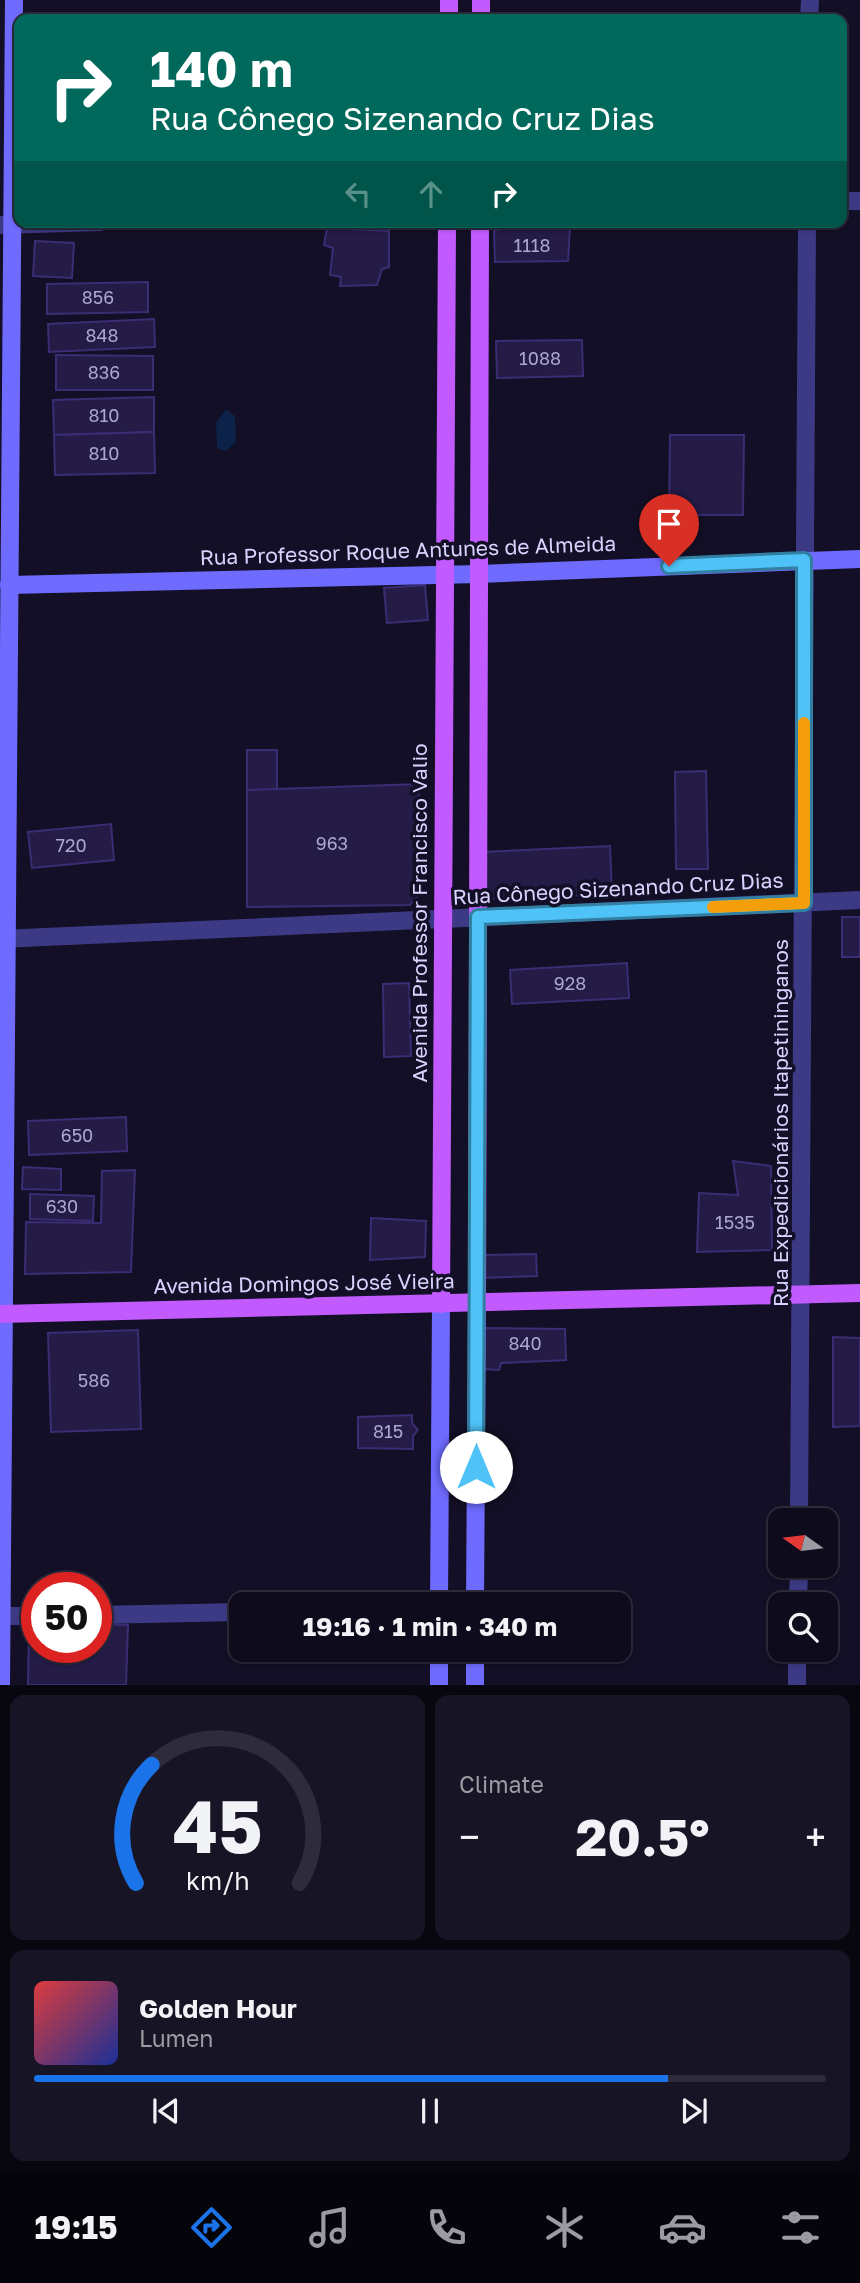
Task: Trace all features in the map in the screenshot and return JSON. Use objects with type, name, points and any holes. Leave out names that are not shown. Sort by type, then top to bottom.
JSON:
[{"type":"main road","points":[[1,1685],[6,225],[14,0]]},
{"type":"main road","name":"Avenida Professor Francisco Valio","points":[[439,1592],[447,228]]},
{"type":"main road","points":[[475,1592],[480,228]]},
{"type":"main road","name":"Rua Professor Roque Antunes de Almeida","points":[[5,585],[479,574],[860,559]]},
{"type":"main road","name":"Avenida Domingos José Vieira","points":[[2,1314],[860,1293]]},
{"type":"main road","points":[[439,1662],[439,1685]]},
{"type":"main road","points":[[475,1662],[475,1685]]},
{"type":"street","name":"Rua Expedicionários Itapetininganos","points":[[799,1508],[803,1294],[807,228]]},
{"type":"street","name":"Rua Cônego Sizenando Cruz Dias","points":[[4,939],[860,901]]},
{"type":"street","points":[[112,1615],[229,1612]]},
{"type":"street","points":[[2,1616],[21,1616]]},
{"type":"street","points":[[797,1662],[797,1685]]},
{"type":"water","points":[[226,409],[235,416],[236,442],[226,451],[217,448],[216,423]]},
{"type":"building","points":[[327,228],[389,231],[389,267],[382,269],[377,285],[340,286],[341,277],[330,275],[333,248],[324,245]]},
{"type":"building","points":[[501,228],[570,228],[568,261],[495,262],[494,231]]},
{"type":"building","points":[[35,241],[74,243],[72,278],[33,276]]},
{"type":"building","points":[[148,282],[148,312],[47,314],[47,284]]},
{"type":"building","points":[[154,319],[155,347],[49,352],[48,324]]},
{"type":"building","points":[[582,340],[583,376],[497,378],[496,341]]},
{"type":"building","points":[[56,355],[153,356],[153,390],[56,390]]},
{"type":"building","points":[[154,397],[154,432],[54,435],[53,400]]},
{"type":"building","points":[[154,432],[155,473],[55,475],[54,435]]},
{"type":"building","points":[[670,435],[744,435],[743,515],[669,515]]},
{"type":"building","points":[[425,585],[428,620],[387,623],[384,588]]},
{"type":"building","points":[[247,750],[277,750],[277,790],[247,790]]},
{"type":"building","points":[[706,771],[708,869],[676,869],[675,772]]},
{"type":"building","points":[[419,784],[417,897],[410,905],[247,907],[247,790]]},
{"type":"building","points":[[111,824],[114,860],[32,868],[28,832]]},
{"type":"building","points":[[610,846],[612,894],[486,899],[484,852]]},
{"type":"building","points":[[842,917],[860,917],[860,957],[842,957]]},
{"type":"building","points":[[627,963],[629,998],[512,1004],[510,970]]},
{"type":"building","points":[[409,983],[411,1056],[384,1057],[383,984]]},
{"type":"building","points":[[126,1117],[127,1151],[29,1155],[28,1121]]},
{"type":"building","points":[[733,1161],[771,1166],[772,1250],[697,1252],[699,1193],[738,1195]]},
{"type":"building","points":[[23,1167],[61,1169],[61,1190],[22,1189]]},
{"type":"building","points":[[135,1170],[131,1272],[25,1274],[26,1222],[101,1223],[102,1171]]},
{"type":"building","points":[[30,1194],[94,1196],[93,1221],[30,1219]]},
{"type":"building","points":[[371,1218],[426,1221],[425,1257],[370,1260]]},
{"type":"building","points":[[536,1254],[537,1276],[483,1278],[482,1255]]},
{"type":"building","points":[[484,1328],[565,1329],[566,1360],[501,1363],[499,1370],[483,1369]]},
{"type":"building","points":[[138,1330],[141,1429],[51,1432],[48,1333]]},
{"type":"building","points":[[833,1337],[860,1338],[860,1426],[833,1427]]},
{"type":"building","points":[[412,1415],[412,1423],[418,1430],[413,1436],[413,1449],[358,1448],[358,1417]]},
{"type":"building","points":[[112,1624],[128,1625],[126,1685],[28,1685],[28,1663],[112,1663]]},
{"type":"slow traffic","points":[[713,907],[804,903],[804,723]]},
{"type":"route","points":[[476,1467],[478,917],[804,903],[804,560],[669,566]]}]
